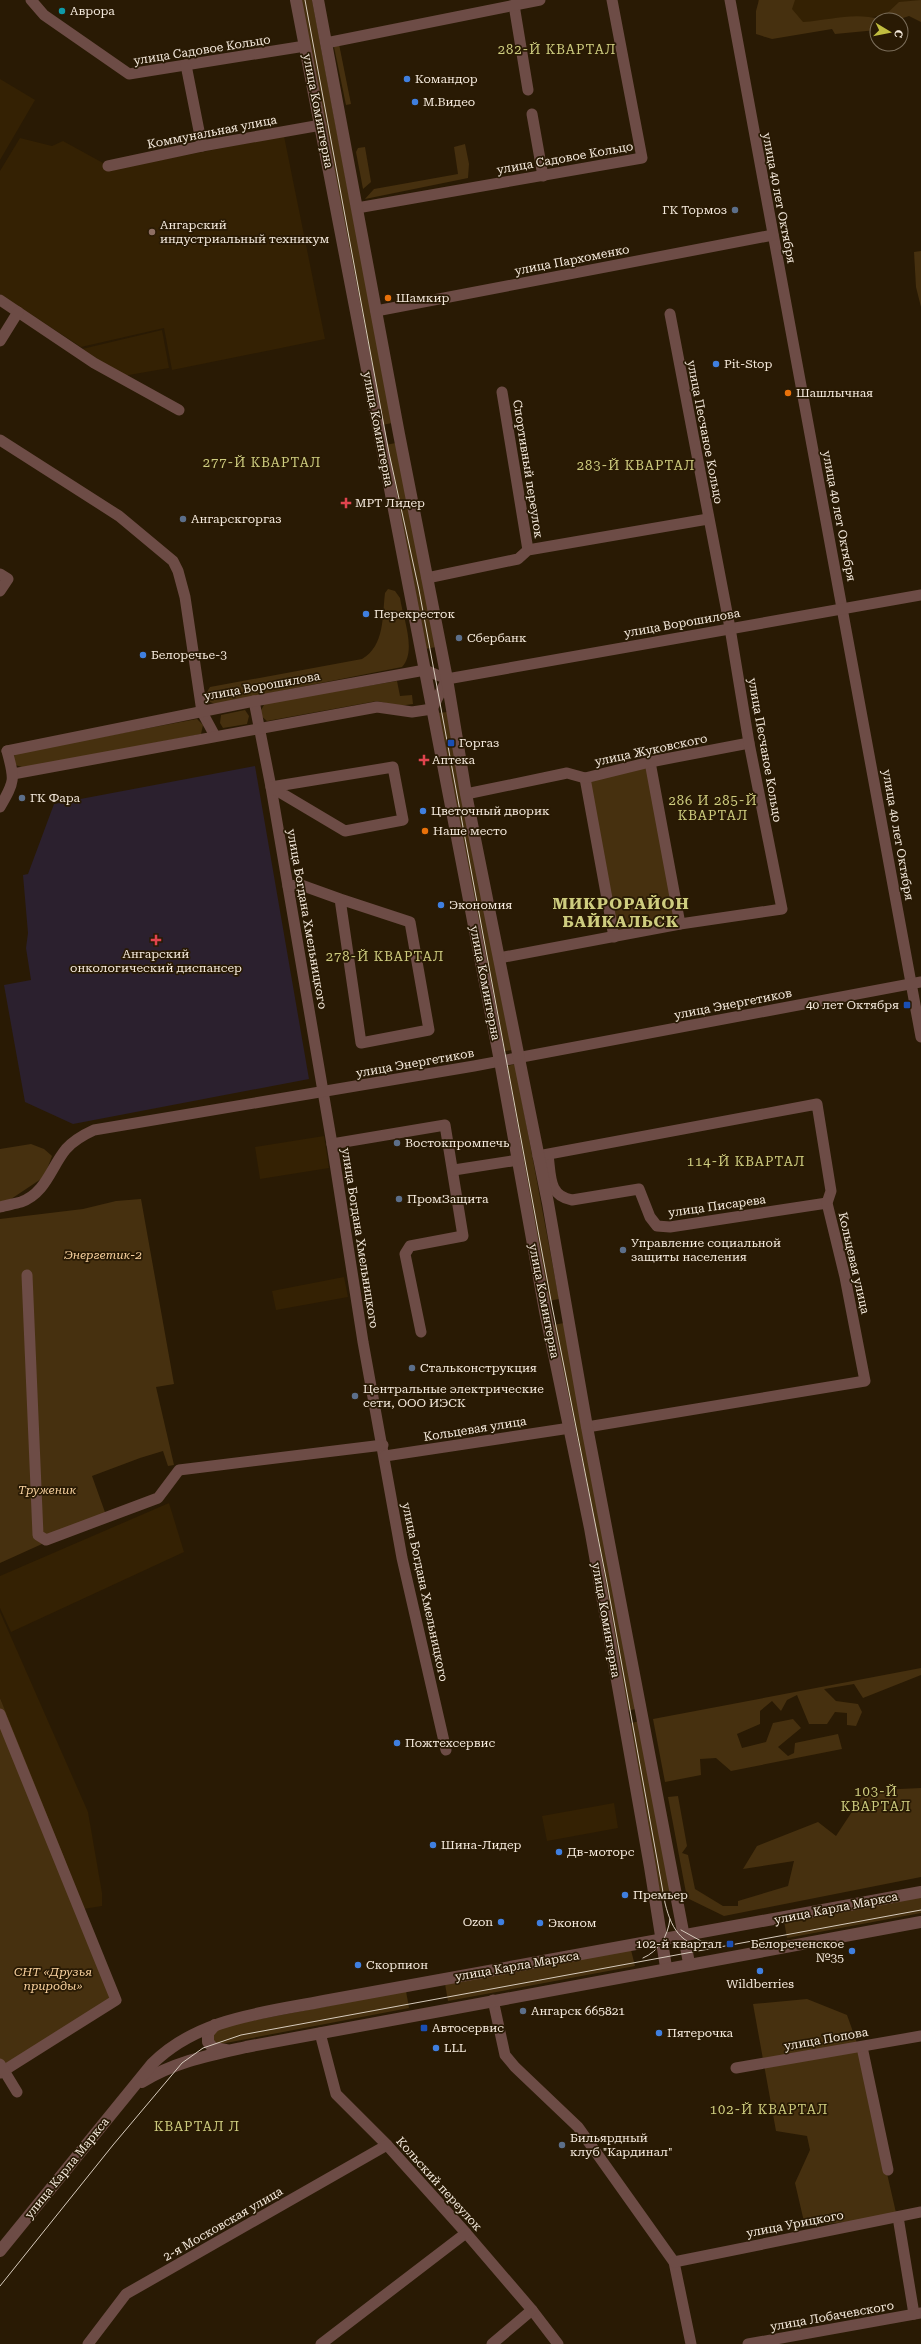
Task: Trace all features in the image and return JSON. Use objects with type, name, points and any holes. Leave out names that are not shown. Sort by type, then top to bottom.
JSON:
[{"type":"street","name":"улица Садовое Кольцо","points":[[31,0],[44,15],[129,74],[306,46]]},
{"type":"street","name":"улица Коминтерна","points":[[296,0],[500,1061],[545,1311],[570,1428],[624,1719],[666,1967]]},
{"type":"street","name":"улица Коминтерна","points":[[318,0],[398,434],[447,679],[466,794],[519,1057],[543,1155],[587,1427],[685,1936],[688,1963]]},
{"type":"street","points":[[326,43],[540,0]]},
{"type":"street","name":"улица Садовое Кольцо","points":[[357,208],[642,158],[612,0]]},
{"type":"street","name":"улица 40 лет Октября","points":[[730,0],[843,608],[916,983],[921,1037]]},
{"type":"street","points":[[514,5],[528,90]]},
{"type":"street","points":[[186,65],[202,146]]},
{"type":"street","points":[[532,114],[543,176]]},
{"type":"street","name":"Коммунальная улица","points":[[108,166],[202,146],[321,125]]},
{"type":"street","name":"улица Пархоменко","points":[[376,311],[773,235]]},
{"type":"street","points":[[0,300],[94,363],[178,410]]},
{"type":"street","points":[[0,341],[18,312]]},
{"type":"street","name":"улица Песчаное Кольцо","points":[[499,958],[614,938],[680,924],[782,909],[749,743],[730,628],[670,314]]},
{"type":"street","name":"Спортивный переулок","points":[[502,392],[528,550]]},
{"type":"street","points":[[379,437],[398,434]]},
{"type":"street","name":"улица Ворошилова","points":[[0,440],[119,516],[173,561],[178,571],[185,597],[202,712],[425,670]]},
{"type":"street","points":[[427,578],[518,559],[528,550],[708,519]]},
{"type":"street","points":[[0,591],[4,576]]},
{"type":"street","name":"улица Ворошилова","points":[[447,679],[921,595]]},
{"type":"street","points":[[13,774],[377,707],[412,712],[432,709],[447,679],[425,670]]},
{"type":"street","name":"улица Богдана Хмельницкого","points":[[254,701],[271,787],[332,1144],[363,1342],[385,1456],[402,1558],[446,1750]]},
{"type":"street","points":[[0,807],[12,786],[13,774],[4,748],[202,712],[215,736]]},
{"type":"street","name":"улица Жуковского","points":[[466,794],[567,772],[585,778],[650,762],[749,743]]},
{"type":"street","points":[[650,762],[680,924]]},
{"type":"street","points":[[393,767],[404,820],[345,832],[271,787],[393,767]]},
{"type":"street","points":[[585,778],[614,938]]},
{"type":"street","points":[[288,886],[301,885],[410,922],[429,1030],[361,1043],[340,899]]},
{"type":"street","name":"улица Энергетиков","points":[[0,1207],[22,1202],[36,1193],[49,1179],[65,1150],[72,1143],[94,1130],[323,1093],[916,983]]},
{"type":"street","name":"Кольцевая улица","points":[[543,1155],[817,1104],[831,1191],[827,1203],[835,1243],[845,1277],[865,1381],[587,1427]]},
{"type":"street","points":[[332,1144],[445,1125],[454,1170],[463,1236],[410,1246],[405,1254],[421,1332]]},
{"type":"street","name":"улица Писарева","points":[[543,1155],[554,1191],[562,1198],[572,1200],[639,1189],[650,1217],[657,1226],[670,1227],[827,1203]]},
{"type":"street","points":[[454,1170],[518,1160]]},
{"type":"street","points":[[27,1275],[38,1535],[46,1540],[158,1498],[180,1470],[383,1445]]},
{"type":"street","name":"Кольцевая улица","points":[[385,1456],[570,1428]]},
{"type":"street","points":[[0,1714],[116,2000],[1,2069],[17,2092]]},
{"type":"street","name":"улица Карла Маркса","points":[[0,2252],[152,2064],[169,2048],[187,2037],[216,2024],[237,2018],[317,2003],[921,1892]]},
{"type":"street","name":"улица Карла Маркса","points":[[135,2086],[163,2070],[196,2058],[237,2049],[666,1967],[921,1922]]},
{"type":"street","points":[[493,2000],[505,2055],[578,2127],[674,2262],[691,2344]]},
{"type":"street","points":[[216,2024],[208,2033],[207,2041],[209,2045],[217,2049],[237,2049]]},
{"type":"street","name":"Кольский переулок","points":[[320,2033],[336,2094],[387,2146],[466,2233],[532,2310],[558,2344]]},
{"type":"street","name":"улица Попова","points":[[736,2068],[921,2036]]},
{"type":"street","points":[[862,2047],[888,2170]]},
{"type":"street","name":"2-я Московская улица","points":[[88,2344],[126,2294],[387,2146]]},
{"type":"street","name":"улица Урицкого","points":[[674,2262],[921,2212]]},
{"type":"street","points":[[898,2217],[918,2313]]},
{"type":"street","points":[[321,2344],[466,2233]]},
{"type":"street","points":[[492,2344],[532,2310]]},
{"type":"street","name":"улица Лобачевского","points":[[748,2344],[918,2313]]},
{"type":"shaded area","points":[[758,0],[921,0],[921,8],[899,12],[869,12],[869,18],[764,37]]},
{"type":"shaded area","points":[[0,79],[35,100],[0,160]]},
{"type":"shaded area","name":"Ангарский индустриальный техникум","points":[[284,136],[325,339],[172,370],[164,328],[81,347],[0,294],[0,171],[20,138],[52,146],[63,141],[114,169]]},
{"type":"shaded area","points":[[162,330],[169,368],[123,376],[82,349]]},
{"type":"shaded area","name":"Ангарский онкологический диспансер","points":[[255,766],[309,1079],[73,1124],[25,1102],[4,985],[31,980],[26,948],[28,933],[23,875],[28,874],[54,804]]},
{"type":"shaded area","points":[[324,1136],[329,1168],[260,1179],[255,1147]]},
{"type":"shaded area","points":[[344,1277],[348,1297],[276,1310],[272,1291]]},
{"type":"shaded area","points":[[169,1503],[184,1552],[11,1632],[0,1608],[0,1576]]},
{"type":"shaded area","points":[[0,1612],[88,1812],[102,1893],[102,1906],[83,1909],[0,1698]]},
{"type":"shaded area","points":[[614,1803],[618,1828],[547,1841],[542,1816]]},
{"type":"green space","points":[[299,0],[312,0],[392,423],[382,425]]},
{"type":"green space","points":[[759,0],[795,0],[792,9],[803,22],[851,16],[869,17],[869,31],[835,34],[832,29],[772,39],[756,34],[756,11]]},
{"type":"green space","points":[[921,0],[921,22],[909,16],[909,12],[888,12],[899,2]]},
{"type":"green space","points":[[339,44],[351,104],[346,105],[334,47]]},
{"type":"green space","points":[[465,144],[469,164],[468,178],[365,199],[374,189],[458,174],[454,147]]},
{"type":"green space","points":[[365,147],[371,182],[363,189],[356,152],[358,148]]},
{"type":"green space","points":[[921,251],[921,307],[916,287],[914,252]]},
{"type":"green space","points":[[396,443],[436,647],[425,649],[385,445]]},
{"type":"green space","points":[[388,589],[395,591],[400,598],[408,634],[408,652],[402,667],[215,704],[210,702],[207,692],[210,687],[362,659],[375,646],[379,638],[385,593]]},
{"type":"green space","points":[[397,681],[400,696],[412,695],[413,704],[399,706],[377,701],[267,721],[259,714],[265,703]]},
{"type":"green space","points":[[245,710],[249,716],[247,724],[223,728],[220,723],[221,715]]},
{"type":"green space","points":[[448,712],[512,1050],[501,1052],[437,713]]},
{"type":"green space","points":[[197,719],[203,725],[201,734],[25,768],[12,764],[15,753]]},
{"type":"green space","points":[[651,763],[680,924],[614,937],[585,778]]},
{"type":"green space","points":[[515,1064],[559,1299],[548,1301],[504,1067]]},
{"type":"green space","points":[[31,1144],[44,1149],[52,1156],[44,1177],[11,1199],[0,1202],[0,1149]]},
{"type":"green space","points":[[141,1199],[174,1384],[156,1387],[174,1465],[168,1466],[163,1451],[92,1476],[106,1515],[0,1563],[0,1219],[83,1209],[116,1201]]},
{"type":"green space","points":[[564,1323],[636,1709],[625,1711],[553,1325]]},
{"type":"green space","points":[[921,1668],[921,1675],[863,1698],[854,1684],[824,1689],[836,1701],[858,1704],[862,1712],[856,1726],[847,1725],[847,1713],[835,1712],[827,1724],[809,1724],[797,1695],[787,1700],[781,1711],[772,1701],[760,1711],[760,1724],[737,1734],[742,1748],[766,1742],[773,1723],[793,1719],[801,1728],[778,1747],[788,1756],[794,1753],[795,1743],[838,1734],[842,1749],[731,1771],[716,1758],[700,1759],[701,1775],[665,1782],[653,1719]]},
{"type":"green space","name":"СНТ «Друзья природы»","points":[[0,1698],[64,1857],[116,2000],[0,2078]]},
{"type":"green space","points":[[639,1721],[673,1897],[661,1899],[628,1724]]},
{"type":"green space","points":[[921,1788],[921,1877],[724,1916],[687,1898],[668,1797],[678,1796],[687,1846],[682,1853],[688,1855],[695,1889],[723,1906],[738,1906],[738,1901],[788,1886],[794,1861],[743,1869],[757,1846],[818,1822],[836,1836],[861,1798],[879,1790]]},
{"type":"green space","points":[[921,1897],[921,1913],[787,1938],[784,1921]]},
{"type":"green space","points":[[631,1950],[635,1966],[448,2001],[445,1984]]},
{"type":"green space","points":[[406,1991],[409,2008],[215,2045],[212,2031],[219,2027]]},
{"type":"green space","points":[[807,1999],[847,2015],[857,2043],[897,2217],[805,2226],[795,2183],[810,2150],[807,2136],[776,2131],[753,2004]]},
{"type":"tram line","points":[[305,0],[389,453],[419,590],[552,1306],[607,1583],[665,1903],[671,1922],[681,1936],[695,1945],[715,1948]]},
{"type":"tram line","points":[[0,2286],[113,2145],[182,2063],[203,2048],[241,2035],[921,1910]]},
{"type":"tram line","points":[[643,1958],[654,1951],[662,1942],[670,1919]]},
{"type":"tram line","points":[[681,1930],[701,1941],[718,1942]]},
{"type":"place","name":"Аврора","points":[[62,11]]},
{"type":"place","name":"Командор","points":[[407,79]]},
{"type":"place","name":"М.Видео","points":[[415,102]]},
{"type":"place","name":"ГК Тормоз","points":[[735,210]]},
{"type":"place","name":"Ангарский индустриальный техникум","points":[[152,232]]},
{"type":"place","name":"Шамкир","points":[[388,298]]},
{"type":"place","name":"Pit-Stop","points":[[716,364]]},
{"type":"place","name":"Шашлычная","points":[[788,393]]},
{"type":"place","name":"МРТ Лидер","points":[[346,503]]},
{"type":"place","name":"Ангарскгоргаз","points":[[183,519]]},
{"type":"place","name":"Перекресток","points":[[366,614]]},
{"type":"place","name":"Сбербанк","points":[[459,638]]},
{"type":"place","name":"Белоречье-3","points":[[143,655]]},
{"type":"place","name":"Горгаз","points":[[451,743]]},
{"type":"place","name":"Аптека","points":[[424,760]]},
{"type":"place","name":"ГК Фара","points":[[22,798]]},
{"type":"place","name":"Цветочный дворик","points":[[423,811]]},
{"type":"place","name":"Наше место","points":[[425,831]]},
{"type":"place","name":"Экономия","points":[[441,905]]},
{"type":"place","name":"Ангарский онкологический диспансер","points":[[156,940]]},
{"type":"place","name":"40 лет Октября","points":[[907,1005]]},
{"type":"place","name":"Востокпромпечь","points":[[397,1143]]},
{"type":"place","name":"ПромЗащита","points":[[399,1199]]},
{"type":"place","name":"Управление социальной защиты населения","points":[[623,1250]]},
{"type":"place","name":"Стальконструкция","points":[[412,1368]]},
{"type":"place","name":"Центральные электрические сети, ООО ИЭСК","points":[[355,1396]]},
{"type":"place","name":"Пожтехсервис","points":[[397,1743]]},
{"type":"place","name":"Шина-Лидер","points":[[433,1845]]},
{"type":"place","name":"Дв-моторс","points":[[559,1852]]},
{"type":"place","name":"Премьер","points":[[625,1895]]},
{"type":"place","name":"Ozon","points":[[501,1922]]},
{"type":"place","name":"Эконом","points":[[540,1923]]},
{"type":"place","name":"102-й квартал","points":[[730,1944]]},
{"type":"place","name":"Белореченское №35","points":[[852,1951]]},
{"type":"place","name":"Скорпион","points":[[358,1965]]},
{"type":"place","name":"Wildberries","points":[[760,1971]]},
{"type":"place","name":"Ангарск 665821","points":[[523,2011]]},
{"type":"place","name":"Автосервис","points":[[424,2028]]},
{"type":"place","name":"Пятерочка","points":[[659,2033]]},
{"type":"place","name":"LLL","points":[[436,2048]]},
{"type":"place","name":"Бильярдный клуб \"Кардинал\"","points":[[562,2145]]},
{"type":"district","name":"282-Й КВАРТАЛ","points":[[557,49]]},
{"type":"district","name":"277-Й КВАРТАЛ","points":[[262,462]]},
{"type":"district","name":"283-Й КВАРТАЛ","points":[[636,465]]},
{"type":"district","name":"286 И 285-Й КВАРТАЛ","points":[[713,808]]},
{"type":"district","name":"МИКРОРАЙОН БАЙКАЛЬСК","points":[[621,912]]},
{"type":"district","name":"278-Й КВАРТАЛ","points":[[385,956]]},
{"type":"district","name":"114-Й КВАРТАЛ","points":[[746,1161]]},
{"type":"district","name":"103-Й КВАРТАЛ","points":[[876,1798]]},
{"type":"district","name":"102-Й КВАРТАЛ","points":[[769,2109]]},
{"type":"district","name":"КВАРТАЛ Л","points":[[197,2126]]},
{"type":"park label","name":"Энергетик-2","points":[[103,1255]]},
{"type":"park label","name":"Труженик","points":[[47,1490]]}]
